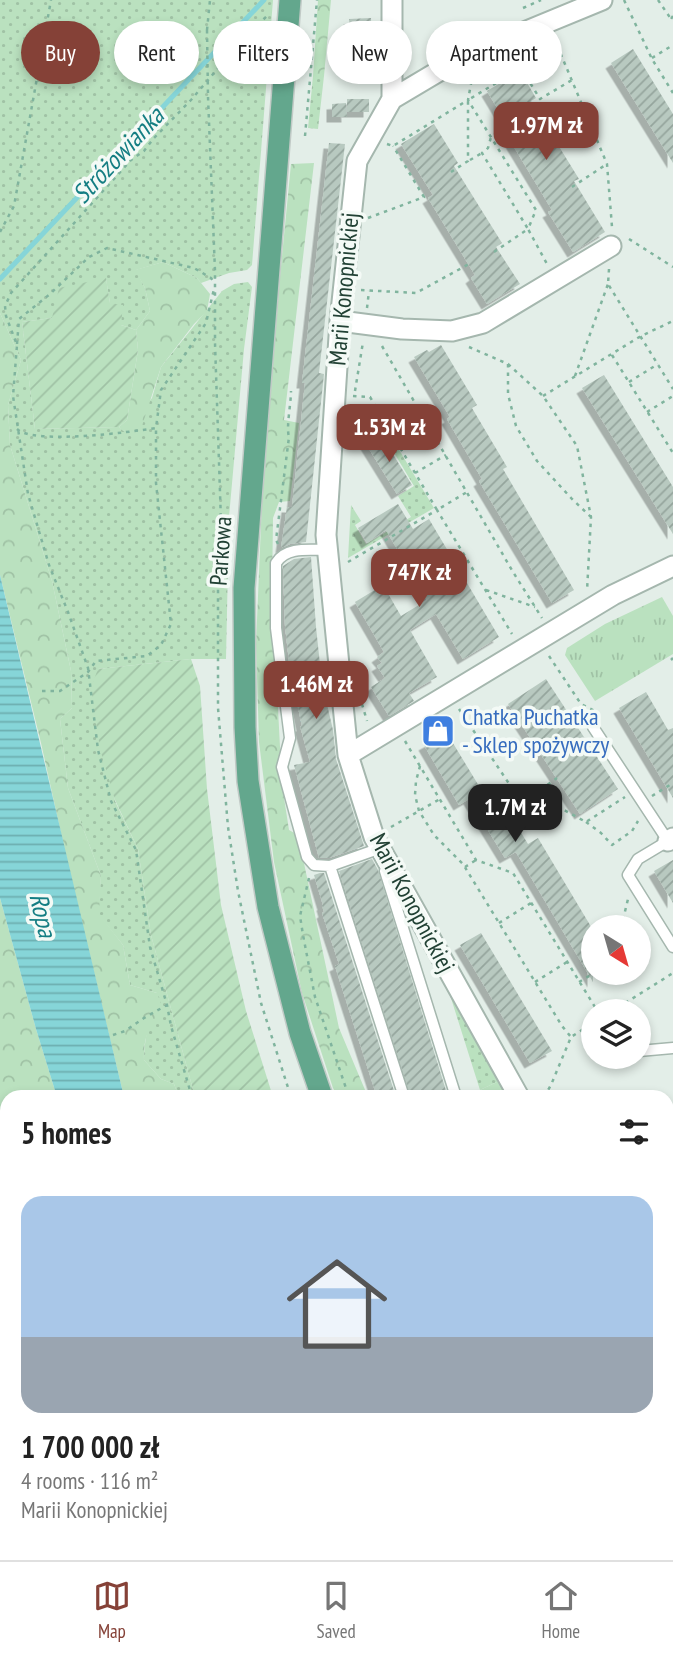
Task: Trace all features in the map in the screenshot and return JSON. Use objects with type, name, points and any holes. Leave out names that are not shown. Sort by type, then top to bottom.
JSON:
[{"type":"main road","name":"Parkowa","points":[[282,11],[244,588],[245,727],[248,781],[268,907],[300,1034],[320,1090]]},
{"type":"street","points":[[392,0],[392,99]]},
{"type":"street","name":"Marii Konopnickiej","points":[[550,21],[602,0]]},
{"type":"street","name":"Marii Konopnickiej","points":[[426,79],[392,99],[357,161],[340,321],[344,395],[326,535],[348,755],[376,843],[515,1090]]},
{"type":"street","points":[[340,321],[402,330],[452,331],[483,323],[617,240]]},
{"type":"street","points":[[348,755],[613,595],[673,566]]},
{"type":"lane","points":[[328,550],[291,551],[280,556],[276,563],[276,628],[290,738],[282,767],[307,857],[314,865],[330,866],[376,843],[454,1090]]},
{"type":"lane","points":[[593,727],[670,839],[638,859],[628,875],[673,947]]},
{"type":"lane","points":[[330,866],[402,1090]]},
{"type":"lane","points":[[651,1050],[673,1048]]},
{"type":"path","points":[[0,232],[14,206],[51,0]]},
{"type":"path","points":[[42,691],[60,691],[88,671],[96,661],[147,656],[161,645],[171,624],[156,483],[156,428],[162,390],[206,323],[215,284],[208,97],[207,30],[210,0]]},
{"type":"path","points":[[305,136],[317,0]]},
{"type":"path","points":[[523,8],[541,0]]},
{"type":"path","points":[[624,0],[652,58],[673,93]]},
{"type":"path","points":[[658,0],[672,19]]},
{"type":"path","points":[[17,345],[6,316],[5,306],[11,293],[131,160],[144,152],[153,138],[191,100],[243,39],[282,11]]},
{"type":"path","points":[[652,58],[673,45]]},
{"type":"path","points":[[562,56],[607,164],[612,228],[617,240],[608,284],[575,377]]},
{"type":"path","points":[[393,146],[521,68],[540,99],[572,80]]},
{"type":"path","points":[[468,161],[468,100],[471,84]]},
{"type":"path","points":[[468,100],[536,210],[528,229],[494,252]]},
{"type":"path","points":[[451,172],[482,153],[488,148],[491,137],[509,125]]},
{"type":"path","points":[[350,225],[424,197],[393,146],[370,138]]},
{"type":"path","points":[[482,153],[549,267]]},
{"type":"path","points":[[572,187],[607,164]]},
{"type":"path","points":[[617,240],[673,267]]},
{"type":"path","points":[[190,1090],[150,947],[136,850],[111,801],[98,750],[88,671],[49,565],[27,494],[13,396],[19,319],[89,257],[107,248],[194,268],[211,278],[215,284]]},
{"type":"path","points":[[343,289],[416,293],[469,264]]},
{"type":"path","points":[[608,284],[673,388]]},
{"type":"path","points":[[344,395],[357,382],[368,325],[369,291]]},
{"type":"path","points":[[543,396],[641,336],[673,321]]},
{"type":"path","points":[[368,325],[551,632]]},
{"type":"path","points":[[464,344],[508,364],[543,396],[577,446],[591,517],[585,612]]},
{"type":"path","points":[[611,354],[673,453]]},
{"type":"path","points":[[508,364],[508,394],[516,425],[537,461],[591,517]]},
{"type":"path","points":[[629,382],[658,364]]},
{"type":"path","points":[[285,554],[276,540],[286,469],[291,391]]},
{"type":"path","points":[[344,395],[370,397],[522,650]]},
{"type":"path","points":[[647,412],[673,396]]},
{"type":"path","points":[[17,429],[22,434],[56,437],[156,428]]},
{"type":"path","points":[[415,473],[446,455]]},
{"type":"path","points":[[330,572],[467,492]]},
{"type":"path","points":[[485,589],[535,607]]},
{"type":"path","points":[[449,694],[522,803],[557,778]]},
{"type":"path","points":[[361,697],[372,741]]},
{"type":"path","points":[[396,726],[476,860],[513,873],[590,999]]},
{"type":"path","points":[[420,766],[415,781],[419,811],[434,835],[466,867],[571,1037]]},
{"type":"path","points":[[650,797],[673,783]]},
{"type":"path","points":[[535,794],[586,822],[612,845],[632,831],[639,817]]},
{"type":"path","points":[[586,822],[628,795]]},
{"type":"path","points":[[376,843],[440,799]]},
{"type":"path","points":[[466,867],[476,860]]},
{"type":"path","points":[[314,865],[307,881],[300,916],[315,997],[347,1090]]},
{"type":"path","points":[[624,915],[632,882]]},
{"type":"path","points":[[499,923],[531,903]]},
{"type":"path","points":[[535,982],[567,962]]},
{"type":"path","points":[[632,999],[673,973]]},
{"type":"path","points":[[113,1035],[125,1031],[167,1004]]},
{"type":"path","points":[[548,1090],[571,1037],[581,1031]]},
{"type":"green space","points":[[0,0],[273,0],[271,21],[213,21],[213,84],[266,84],[252,265],[247,270],[201,283],[197,278],[163,262],[136,270],[145,288],[150,311],[136,330],[121,325],[110,303],[106,279],[52,318],[22,322],[35,429],[119,427],[124,431],[152,398],[161,367],[222,291],[234,284],[248,282],[252,287],[229,517],[226,659],[191,659],[98,669],[115,801],[138,849],[151,935],[193,1090],[176,1090],[174,1084],[161,1079],[144,1060],[157,993],[130,985],[123,945],[98,914],[101,876],[68,788],[60,719],[72,708],[71,671],[52,581],[10,445],[8,405],[21,360],[0,313]]},
{"type":"green space","points":[[318,0],[331,0],[324,76],[313,76]]},
{"type":"green space","points":[[313,76],[324,76],[318,129],[308,128]]},
{"type":"green space","points":[[314,163],[284,420],[299,423],[290,501],[279,502],[273,518],[272,594],[282,785],[289,830],[298,835],[339,1028],[365,1090],[334,1090],[302,993],[274,862],[259,742],[256,644],[262,501],[291,164]]},
{"type":"green space","points":[[163,262],[197,278],[210,294],[207,311],[161,367],[142,426],[123,431],[119,427],[127,420],[138,350],[136,330],[150,311],[145,288],[135,270]]},
{"type":"green space","points":[[106,278],[110,303],[123,305],[121,325],[136,330],[138,350],[127,420],[119,427],[35,429],[22,322],[52,318],[59,288]]},
{"type":"green space","points":[[0,313],[21,360],[8,405],[10,445],[52,581],[71,671],[72,708],[60,719],[68,788],[101,876],[99,914],[123,945],[130,985],[157,993],[163,1009],[148,1033],[144,1060],[161,1079],[174,1084],[176,1090],[122,1090],[0,575]]},
{"type":"green space","points":[[389,433],[434,508],[348,558],[351,505],[361,521],[355,525],[366,544],[411,517],[398,496],[414,486],[384,436]]},
{"type":"green space","points":[[662,597],[673,616],[673,654],[595,701],[565,655],[567,648],[605,624]]},
{"type":"green space","points":[[191,659],[200,686],[207,789],[221,905],[246,1011],[271,1090],[193,1090],[151,935],[138,849],[115,800],[100,749],[91,687],[98,669]]},
{"type":"green space","points":[[0,898],[55,1090],[0,1090]]},
{"type":"green space","points":[[450,995],[499,1081],[480,1090]]},
{"type":"green space","points":[[499,1081],[504,1090],[480,1090]]},
{"type":"water","name":"Ropa","points":[[0,575],[122,1090],[55,1090],[0,898]]},
{"type":"building","points":[[371,18],[371,21],[349,21]]},
{"type":"building","points":[[633,49],[673,114],[673,163],[611,63]]},
{"type":"building","points":[[499,84],[528,84],[536,98],[531,101],[579,179],[574,181],[605,232],[573,252],[548,212],[552,210],[505,132],[510,129],[487,91]]},
{"type":"building","points":[[347,99],[369,99],[369,112],[347,112]]},
{"type":"building","points":[[346,103],[347,117],[332,117],[332,104]]},
{"type":"building","points":[[434,124],[458,163],[454,166],[502,243],[496,247],[520,284],[487,304],[471,278],[475,275],[428,198],[433,195],[401,144]]},
{"type":"building","points":[[329,143],[345,144],[319,373],[324,374],[306,542],[281,548],[287,507],[292,507],[305,383],[302,383]]},
{"type":"building","points":[[441,345],[477,405],[472,408],[507,467],[503,469],[574,590],[552,603],[479,481],[482,479],[447,419],[450,417],[414,357]]},
{"type":"building","points":[[604,375],[673,487],[673,534],[582,388]]},
{"type":"building","points":[[381,435],[412,485],[397,494],[366,444]]},
{"type":"building","points":[[398,504],[413,529],[429,519],[499,637],[463,659],[436,614],[410,630],[437,677],[409,693],[414,701],[389,716],[371,687],[385,678],[377,666],[382,663],[377,657],[384,652],[355,602],[383,585],[401,616],[427,600],[386,530],[367,543],[358,528]]},
{"type":"building","points":[[311,557],[322,683],[333,730],[336,759],[364,846],[329,858],[319,858],[294,765],[310,762],[300,726],[285,626],[283,566],[294,559]]},
{"type":"building","points":[[546,679],[618,789],[580,814],[508,704]]},
{"type":"building","points":[[646,692],[668,730],[673,728],[673,798],[619,708]]},
{"type":"building","points":[[442,725],[482,791],[492,785],[528,844],[538,838],[584,915],[581,915],[581,962],[516,852],[505,858],[469,799],[459,805],[424,745],[435,739],[430,731]]},
{"type":"building","points":[[372,859],[378,870],[446,1090],[409,1090],[339,871]]},
{"type":"building","points":[[673,860],[673,903],[654,871]]},
{"type":"building","points":[[324,873],[394,1090],[375,1090],[335,966],[339,964],[322,913],[323,905],[314,875]]},
{"type":"building","points":[[481,933],[552,1051],[530,1063],[460,945]]},
{"type":"waterway","name":"Stróżowianka","points":[[0,279],[264,0]]},
{"type":"place","name":"Chatka Puchatka - Sklep spożywczy","points":[[438,731]]}]
